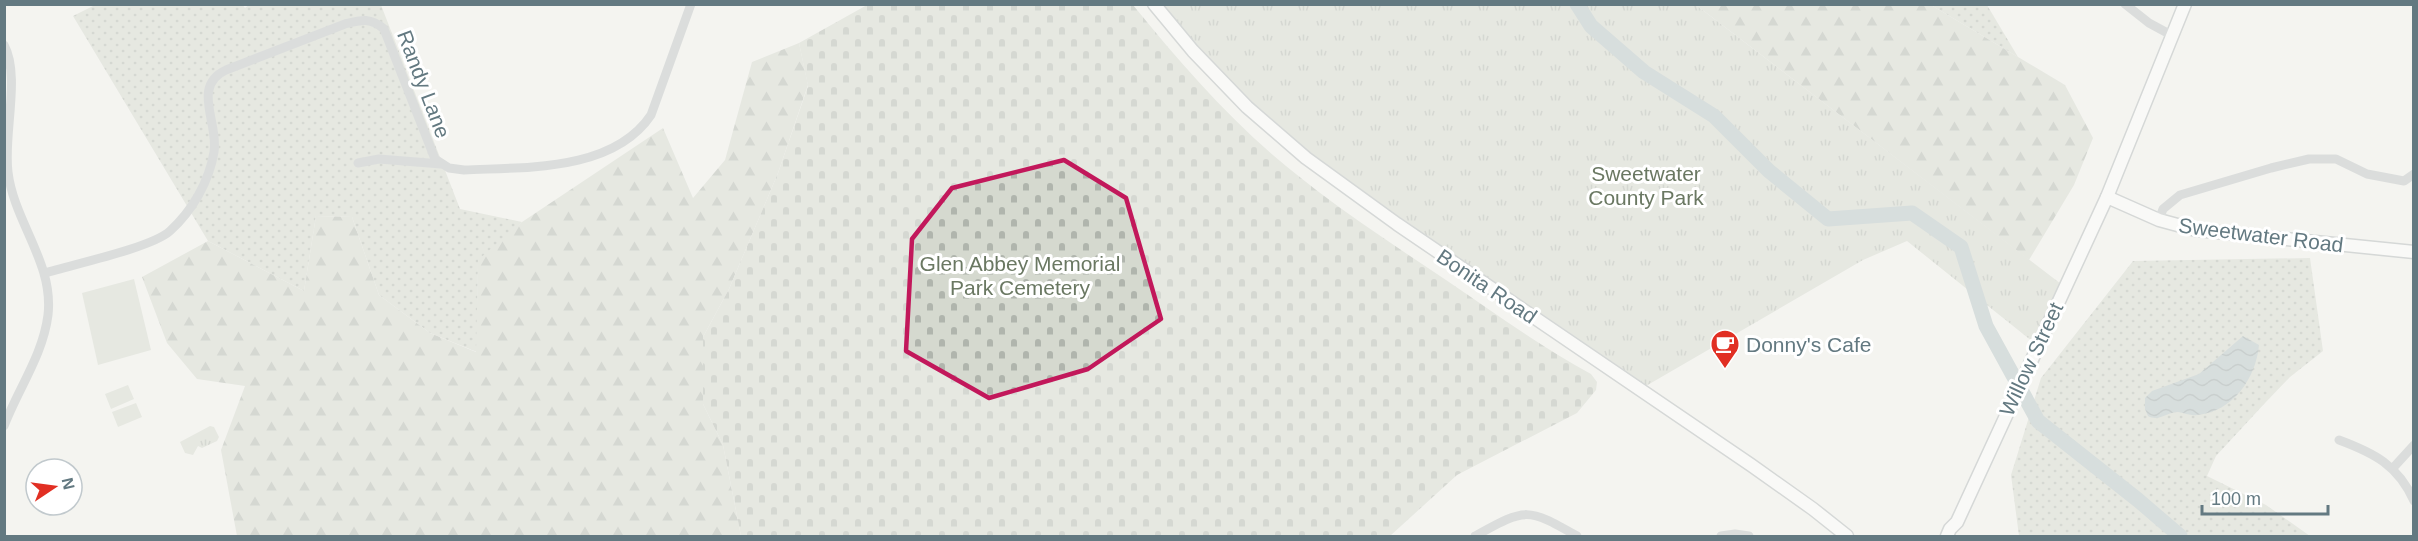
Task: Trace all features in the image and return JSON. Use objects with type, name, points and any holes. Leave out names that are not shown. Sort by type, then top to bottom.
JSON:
[{"type":"main road","name":"Bonita Road","points":[[1154,4],[1193,51],[1247,107],[1306,158],[1407,231],[1751,465],[1813,509],[1847,537]]},
{"type":"main road","points":[[2107,197],[2185,4]]},
{"type":"main road","name":"Sweetwater Road","points":[[2107,197],[2159,220],[2218,234],[2414,252]]},
{"type":"main road","name":"Willow Street","points":[[1956,537],[1957,522],[2107,197]]},
{"type":"main road","name":"Willow Street","points":[[1947,537],[1950,529],[1957,522]]},
{"type":"street","name":"Randy Lane","points":[[45,273],[146,244],[169,232],[192,208],[208,176],[215,151],[215,135],[208,95],[210,81],[216,74],[345,24],[363,19],[374,20],[384,29],[435,159],[449,168],[464,170],[560,165],[582,160],[614,146],[634,133],[651,114],[692,4]]},
{"type":"street","points":[[2125,4],[2149,23],[2173,36]]},
{"type":"street","points":[[4,45],[11,68],[6,146],[8,171],[11,187],[45,273],[49,302],[43,339],[4,426]]},
{"type":"street","points":[[358,163],[379,159],[443,164]]},
{"type":"street","points":[[2159,220],[2163,209],[2180,195],[2309,159],[2336,159],[2367,174],[2404,181],[2414,174]]},
{"type":"street","points":[[2339,440],[2368,451],[2393,468],[2414,501]]},
{"type":"street","points":[[2393,468],[2414,445]]},
{"type":"street","points":[[1475,537],[1520,514],[1531,514],[1552,522],[1577,537]]},
{"type":"street","points":[[1721,537],[1735,534],[1749,537]]},
{"type":"highlighted area","points":[[1064,160],[1126,198],[1161,319],[1088,369],[989,398],[906,351],[912,239],[952,188]]},
{"type":"green space","points":[[97,4],[242,4],[245,8],[250,4],[381,5],[460,209],[522,222],[478,264],[477,352],[430,333],[379,295],[352,217],[316,216],[304,291],[208,241],[73,16]]},
{"type":"green space","name":"Glen Abbey Memorial Park Cemetery","points":[[867,5],[1133,5],[1206,90],[1286,166],[1385,239],[1536,341],[1591,374],[1597,382],[1596,390],[1577,413],[1457,475],[1390,536],[741,536],[723,445],[703,404],[703,337],[729,289],[778,173],[808,86],[799,43]]},
{"type":"green space","name":"Sweetwater County Park","points":[[1153,5],[1696,5],[2065,287],[2038,346],[1907,241],[1863,260],[1639,390],[1291,146]]},
{"type":"green space","points":[[1696,5],[1931,5],[2065,85],[2093,138],[2074,185],[2029,260]]},
{"type":"green space","points":[[1931,5],[1987,5],[2018,57]]},
{"type":"green space","points":[[799,43],[808,85],[778,173],[729,289],[703,337],[703,404],[723,445],[741,536],[237,536],[221,450],[245,386],[197,379],[167,343],[142,277],[208,241],[304,291],[316,216],[352,217],[379,295],[430,333],[476,352],[478,260],[522,222],[663,128],[693,198],[725,160],[752,62]]},
{"type":"green space","points":[[2310,258],[2323,351],[2290,377],[2265,403],[2216,456],[2207,476],[2266,505],[2310,536],[2019,536],[2011,475],[2041,378],[2133,261]]},
{"type":"green space","points":[[134,279],[151,350],[98,365],[82,293]]},
{"type":"green space","points":[[128,385],[134,399],[111,409],[105,394]]},
{"type":"green space","points":[[136,403],[142,417],[118,427],[112,412]]},
{"type":"green space","points":[[210,426],[214,427],[219,437],[217,441],[202,448],[198,446],[193,455],[185,453],[180,442]]},
{"type":"water","points":[[2243,336],[2259,345],[2257,357],[2248,381],[2232,400],[2210,412],[2197,415],[2174,412],[2156,418],[2148,416],[2145,409],[2145,398],[2152,391],[2199,374]]},
{"type":"waterway","points":[[1577,4],[1591,26],[1644,72],[1714,116],[1769,171],[1828,219],[1912,213],[1961,247],[1986,326],[2038,421],[2180,536]]},
{"type":"place","name":"Donny's Cafe","points":[[1725,370]]}]
